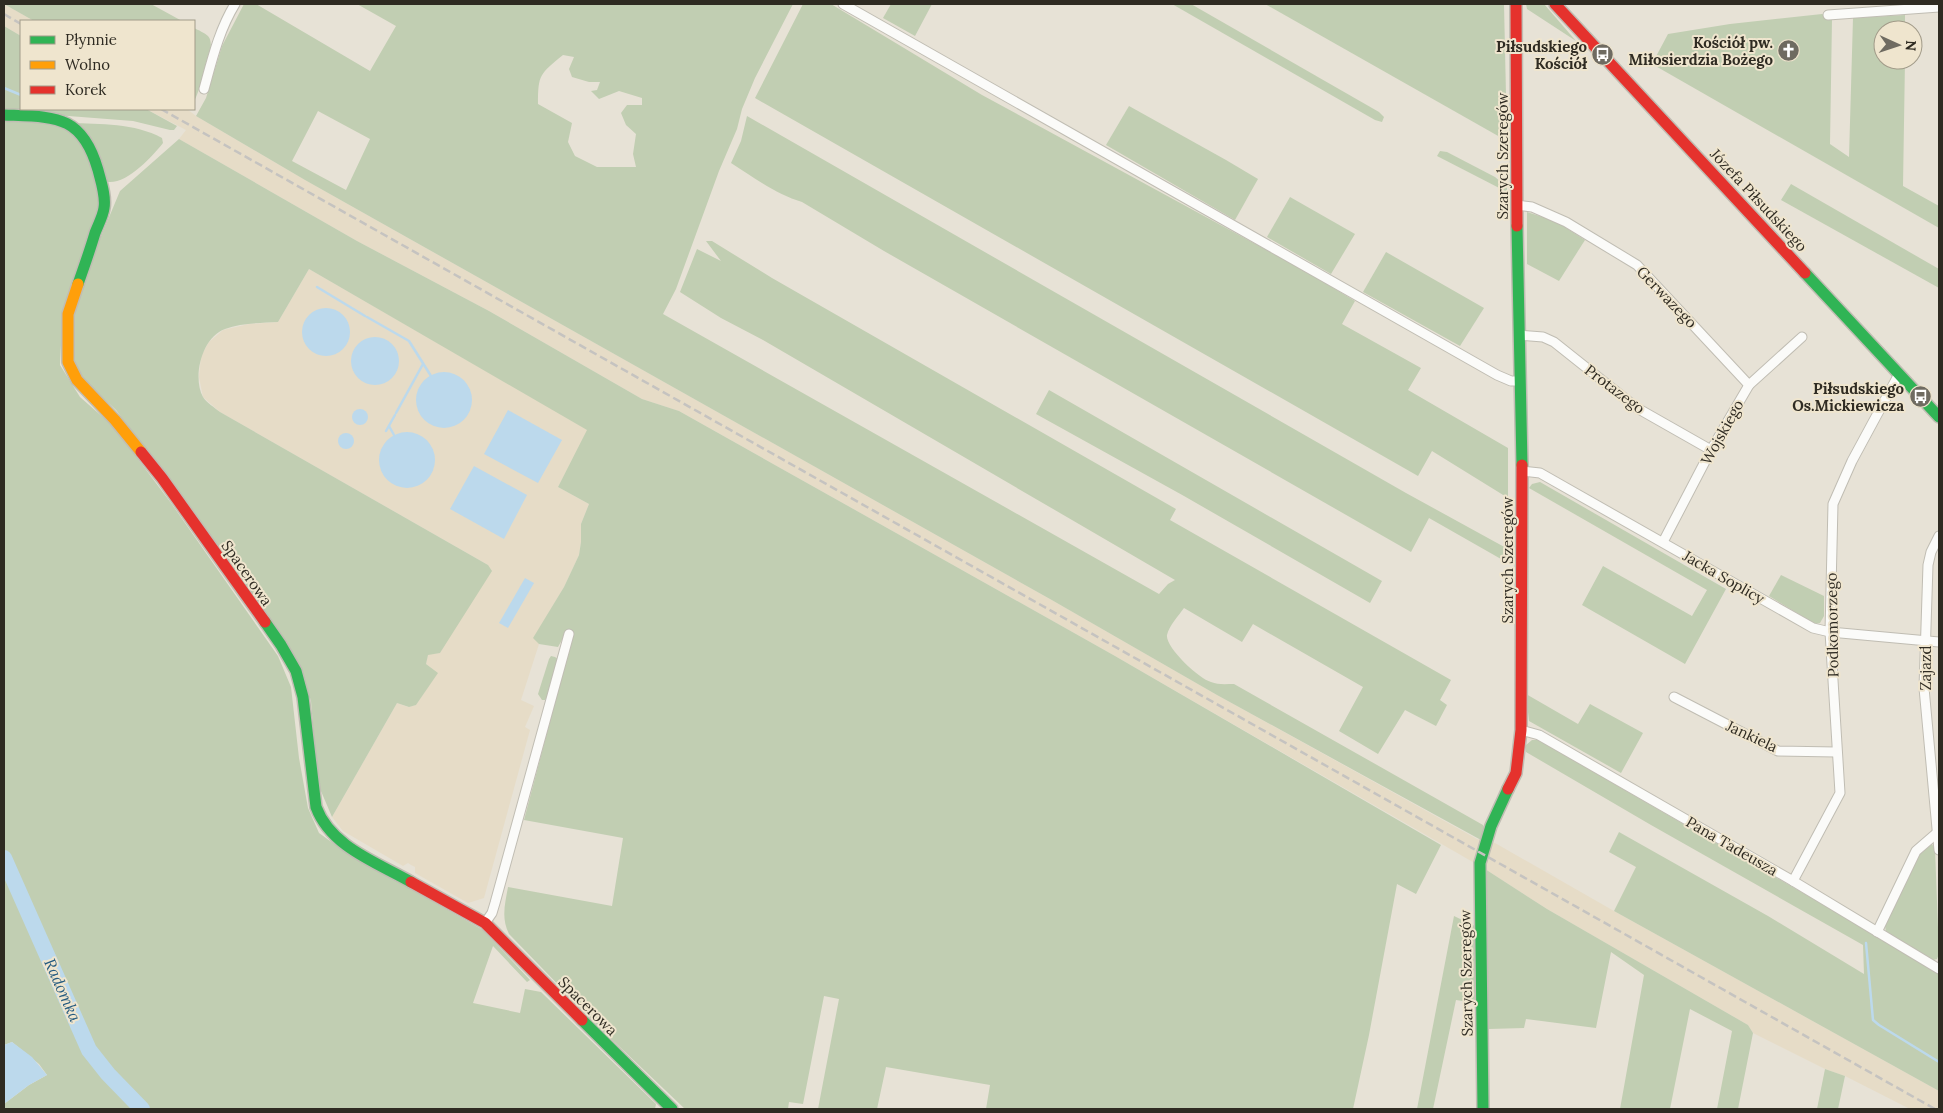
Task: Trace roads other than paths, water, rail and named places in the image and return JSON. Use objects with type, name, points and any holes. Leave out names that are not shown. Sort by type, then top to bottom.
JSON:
[{"type":"street","points":[[204,89],[216,45],[227,16],[235,4]]},
{"type":"street","points":[[843,4],[1497,376],[1520,381]]},
{"type":"street","name":"Szarych Szeregów","points":[[1483,1109],[1480,863],[1491,826],[1516,773],[1521,730],[1522,470],[1517,205],[1516,4]]},
{"type":"street","name":"Józefa Piłsudskiego","points":[[1556,4],[1939,417]]},
{"type":"street","points":[[1828,15],[1939,8]]},
{"type":"street","name":"Spacerowa","points":[[4,114],[56,118],[73,127],[87,140],[92,150],[104,190],[104,208],[68,314],[68,362],[78,380],[115,420],[162,478],[281,645],[296,671],[302,697],[316,806],[328,830],[341,843],[485,923],[672,1109]]},
{"type":"street","name":"Gerwazego","points":[[1517,205],[1532,207],[1560,219],[1637,264],[1749,385]]},
{"type":"street","name":"Protazego","points":[[1519,335],[1543,337],[1554,342],[1637,408],[1711,450]]},
{"type":"street","name":"Wojskiego","points":[[1663,542],[1711,450],[1749,385],[1802,337]]},
{"type":"street","name":"Podkomorzego","points":[[1793,881],[1840,793],[1830,632],[1833,504],[1852,461],[1899,374]]},
{"type":"street","name":"Jacka Soplicy","points":[[1522,470],[1540,473],[1812,628],[1830,632],[1939,642]]},
{"type":"street","name":"Zajazd","points":[[1939,536],[1931,552],[1928,565],[1924,688],[1939,850]]},
{"type":"street","points":[[485,923],[493,909],[569,634]]},
{"type":"street","name":"Jankiela","points":[[1674,697],[1778,751],[1836,752]]},
{"type":"street","name":"Pana Tadeusza","points":[[1521,730],[1539,734],[1793,881],[1939,969]]},
{"type":"street","points":[[1877,932],[1916,851],[1938,832]]},
{"type":"water","points":[[326,308],[335,310],[343,315],[348,323],[350,332],[348,341],[343,349],[335,354],[326,356],[317,354],[309,349],[304,341],[302,332],[304,323],[309,315],[317,310]]},
{"type":"water","points":[[375,337],[384,339],[392,344],[397,352],[399,361],[397,370],[392,378],[384,383],[375,385],[366,383],[358,378],[353,370],[351,361],[353,352],[358,344],[366,339]]},
{"type":"water","points":[[444,372],[455,374],[464,380],[470,389],[472,400],[470,411],[464,420],[455,426],[444,428],[433,426],[424,420],[418,411],[416,400],[418,389],[424,380],[433,374]]},
{"type":"water","points":[[357,409],[363,409],[368,414],[366,423],[357,425],[352,420],[352,414]]},
{"type":"water","points":[[508,410],[562,440],[538,483],[484,454]]},
{"type":"water","points":[[407,432],[418,434],[427,440],[433,449],[435,460],[433,471],[427,480],[418,486],[407,488],[396,486],[387,480],[381,471],[379,460],[381,449],[387,440],[396,434]]},
{"type":"water","points":[[346,433],[352,435],[354,441],[352,447],[346,449],[340,447],[338,441],[340,435]]},
{"type":"water","points":[[474,466],[527,495],[504,539],[450,509]]},
{"type":"water","points":[[525,578],[534,583],[508,628],[499,623]]},
{"type":"water","points":[[12,1042],[32,1057],[47,1075],[29,1085],[4,1104],[4,1045]]},
{"type":"waterway","points":[[4,88],[20,95]]},
{"type":"waterway","points":[[317,287],[365,316]]},
{"type":"waterway","points":[[367,317],[409,341],[431,376]]},
{"type":"waterway","points":[[396,413],[423,364]]},
{"type":"waterway","points":[[386,431],[395,415]]},
{"type":"waterway","points":[[389,426],[394,435]]},
{"type":"waterway","name":"Radomka","points":[[4,858],[89,1050],[108,1074],[142,1109]]},
{"type":"waterway","points":[[1866,943],[1873,1020],[1939,1062]]},
{"type":"railway","points":[[4,14],[20,23]]},
{"type":"railway","points":[[163,110],[1935,1109]]},
{"type":"place","name":"Kościół pw. Miłosierdzia Bożego","points":[[1789,51]]},
{"type":"place","name":"Piłsudskiego Kościół","points":[[1603,55]]},
{"type":"place","name":"Piłsudskiego Os.Mickiewicza","points":[[1920,397]]}]
